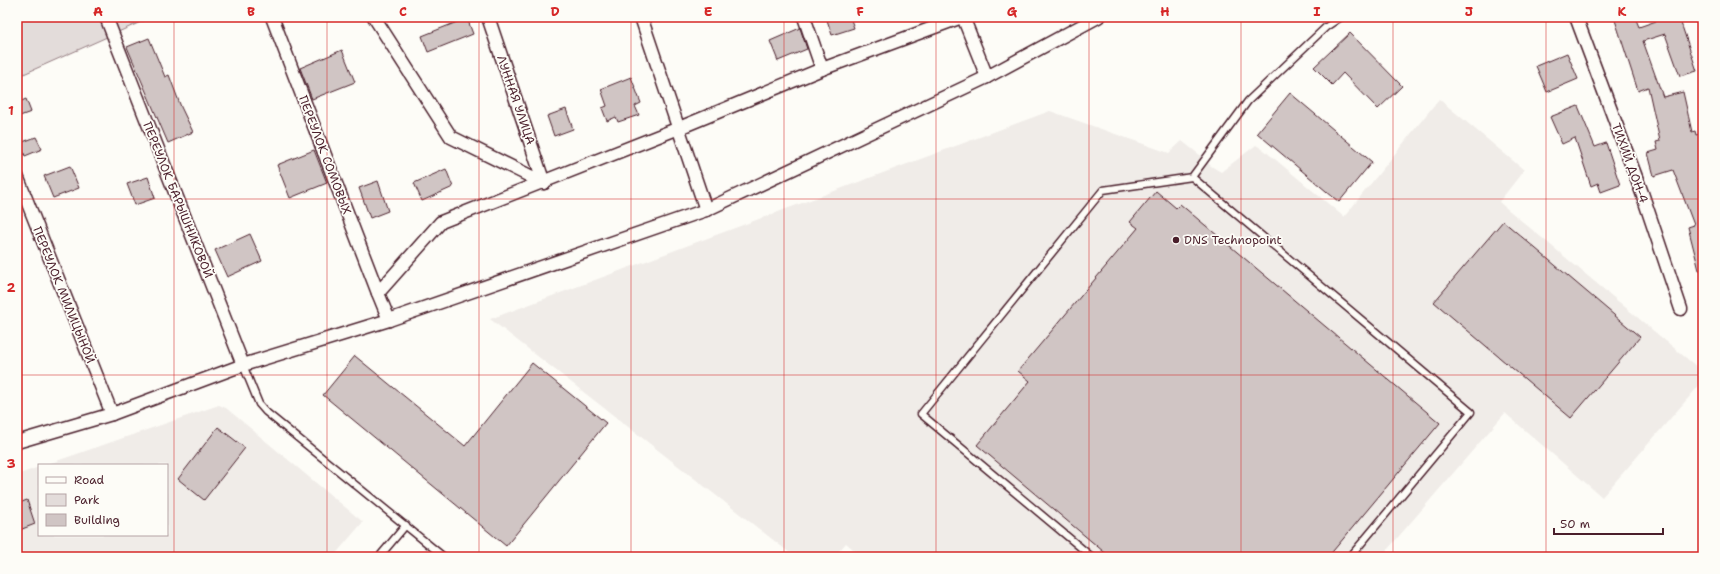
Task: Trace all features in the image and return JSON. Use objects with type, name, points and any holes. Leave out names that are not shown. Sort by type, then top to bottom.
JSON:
[{"type":"street","name":"ПЕРЕУЛОК БАРЫШНИКОВОЙ","points":[[106,17],[243,365]]},
{"type":"street","name":"ПЕРЕУЛОК СОМОВЫХ","points":[[272,17],[389,320]]},
{"type":"street","points":[[374,17],[451,137],[544,183]]},
{"type":"street","name":"ЛУННАЯ УЛИЦА","points":[[488,17],[544,183]]},
{"type":"street","points":[[641,17],[706,210]]},
{"type":"street","points":[[804,17],[822,69]]},
{"type":"street","points":[[378,293],[441,222],[544,183],[822,69],[963,17],[987,77]]},
{"type":"street","points":[[17,442],[112,414],[243,365],[389,320],[706,210],[987,77],[1098,17]]},
{"type":"street","name":"ТИХИЙ ДОН-4","points":[[1576,17],[1642,193],[1681,309]]},
{"type":"street","name":"ПЕРЕУЛОК МИЛИЦЫНОЙ","points":[[17,176],[112,414]]},
{"type":"lane","points":[[1092,557],[921,414],[1103,190],[1192,177],[1248,101],[1326,27],[1341,17]]},
{"type":"lane","points":[[1192,177],[1471,412],[1350,557]]},
{"type":"lane","points":[[243,365],[259,404],[266,412],[444,557]]},
{"type":"lane","points":[[379,557],[406,526]]},
{"type":"shaded area","points":[[1439,99],[1524,170],[1499,202],[1703,372],[1703,381],[1602,497],[1505,413],[1381,557],[862,557],[846,543],[834,557],[795,557],[490,319],[1050,111],[1169,153],[1182,141],[1211,166],[1221,172],[1256,145],[1344,217]]},
{"type":"shaded area","points":[[219,405],[226,408],[363,522],[333,557],[17,557],[17,475],[38,467],[38,536],[168,536],[168,464],[48,464]]},
{"type":"green space","points":[[17,17],[152,17],[17,77]]},
{"type":"building","points":[[826,17],[850,17],[854,28],[832,35]]},
{"type":"building","points":[[1614,17],[1635,17],[1639,27],[1659,20],[1658,17],[1679,17],[1697,71],[1680,76],[1665,34],[1643,41],[1663,97],[1683,92],[1692,132],[1695,131],[1696,135],[1703,133],[1703,270],[1699,270],[1688,227],[1694,225],[1673,170],[1654,176],[1648,153],[1658,150],[1656,142],[1660,141],[1648,87],[1638,91]]},
{"type":"building","points":[[467,18],[473,34],[428,52],[422,36]]},
{"type":"building","points":[[800,28],[807,49],[778,61],[770,41]]},
{"type":"building","points":[[1350,33],[1402,86],[1378,109],[1343,73],[1332,85],[1314,67]]},
{"type":"building","points":[[149,38],[165,77],[169,75],[181,107],[193,132],[168,143],[127,47]]},
{"type":"building","points":[[342,50],[355,82],[312,99],[300,68]]},
{"type":"building","points":[[1567,53],[1578,79],[1547,92],[1536,66]]},
{"type":"building","points":[[631,77],[641,103],[635,106],[639,115],[618,122],[616,117],[607,121],[602,108],[607,106],[601,89]]},
{"type":"building","points":[[1290,93],[1372,162],[1339,202],[1257,133]]},
{"type":"building","points":[[26,99],[31,112],[17,117],[17,103]]},
{"type":"building","points":[[1578,106],[1595,147],[1606,143],[1620,185],[1601,192],[1598,183],[1591,186],[1575,138],[1562,144],[1550,117]]},
{"type":"building","points":[[566,109],[573,129],[554,136],[547,116]]},
{"type":"building","points":[[36,137],[42,149],[25,156],[20,143]]},
{"type":"building","points":[[314,150],[327,183],[290,198],[277,165]]},
{"type":"building","points":[[70,166],[79,188],[53,198],[44,176]]},
{"type":"building","points":[[446,169],[453,187],[422,201],[414,183]]},
{"type":"building","points":[[148,177],[155,198],[135,205],[127,184]]},
{"type":"building","points":[[378,181],[388,211],[370,218],[359,188]]},
{"type":"building","points":[[1156,191],[1176,208],[1180,204],[1440,423],[1328,557],[1110,557],[977,445],[1030,381],[1018,371],[1138,228],[1130,222]]},
{"type":"building","points":[[1503,221],[1640,337],[1571,418],[1434,302]]},
{"type":"building","points":[[250,234],[262,261],[227,277],[215,250]]},
{"type":"building","points":[[355,356],[465,446],[532,363],[606,423],[506,546],[323,395]]},
{"type":"building","points":[[218,427],[245,448],[204,500],[178,479]]},
{"type":"building","points":[[27,500],[35,524],[17,531],[17,504]]},
{"type":"place","name":"DNS Technopoint","points":[[1176,240]]}]
